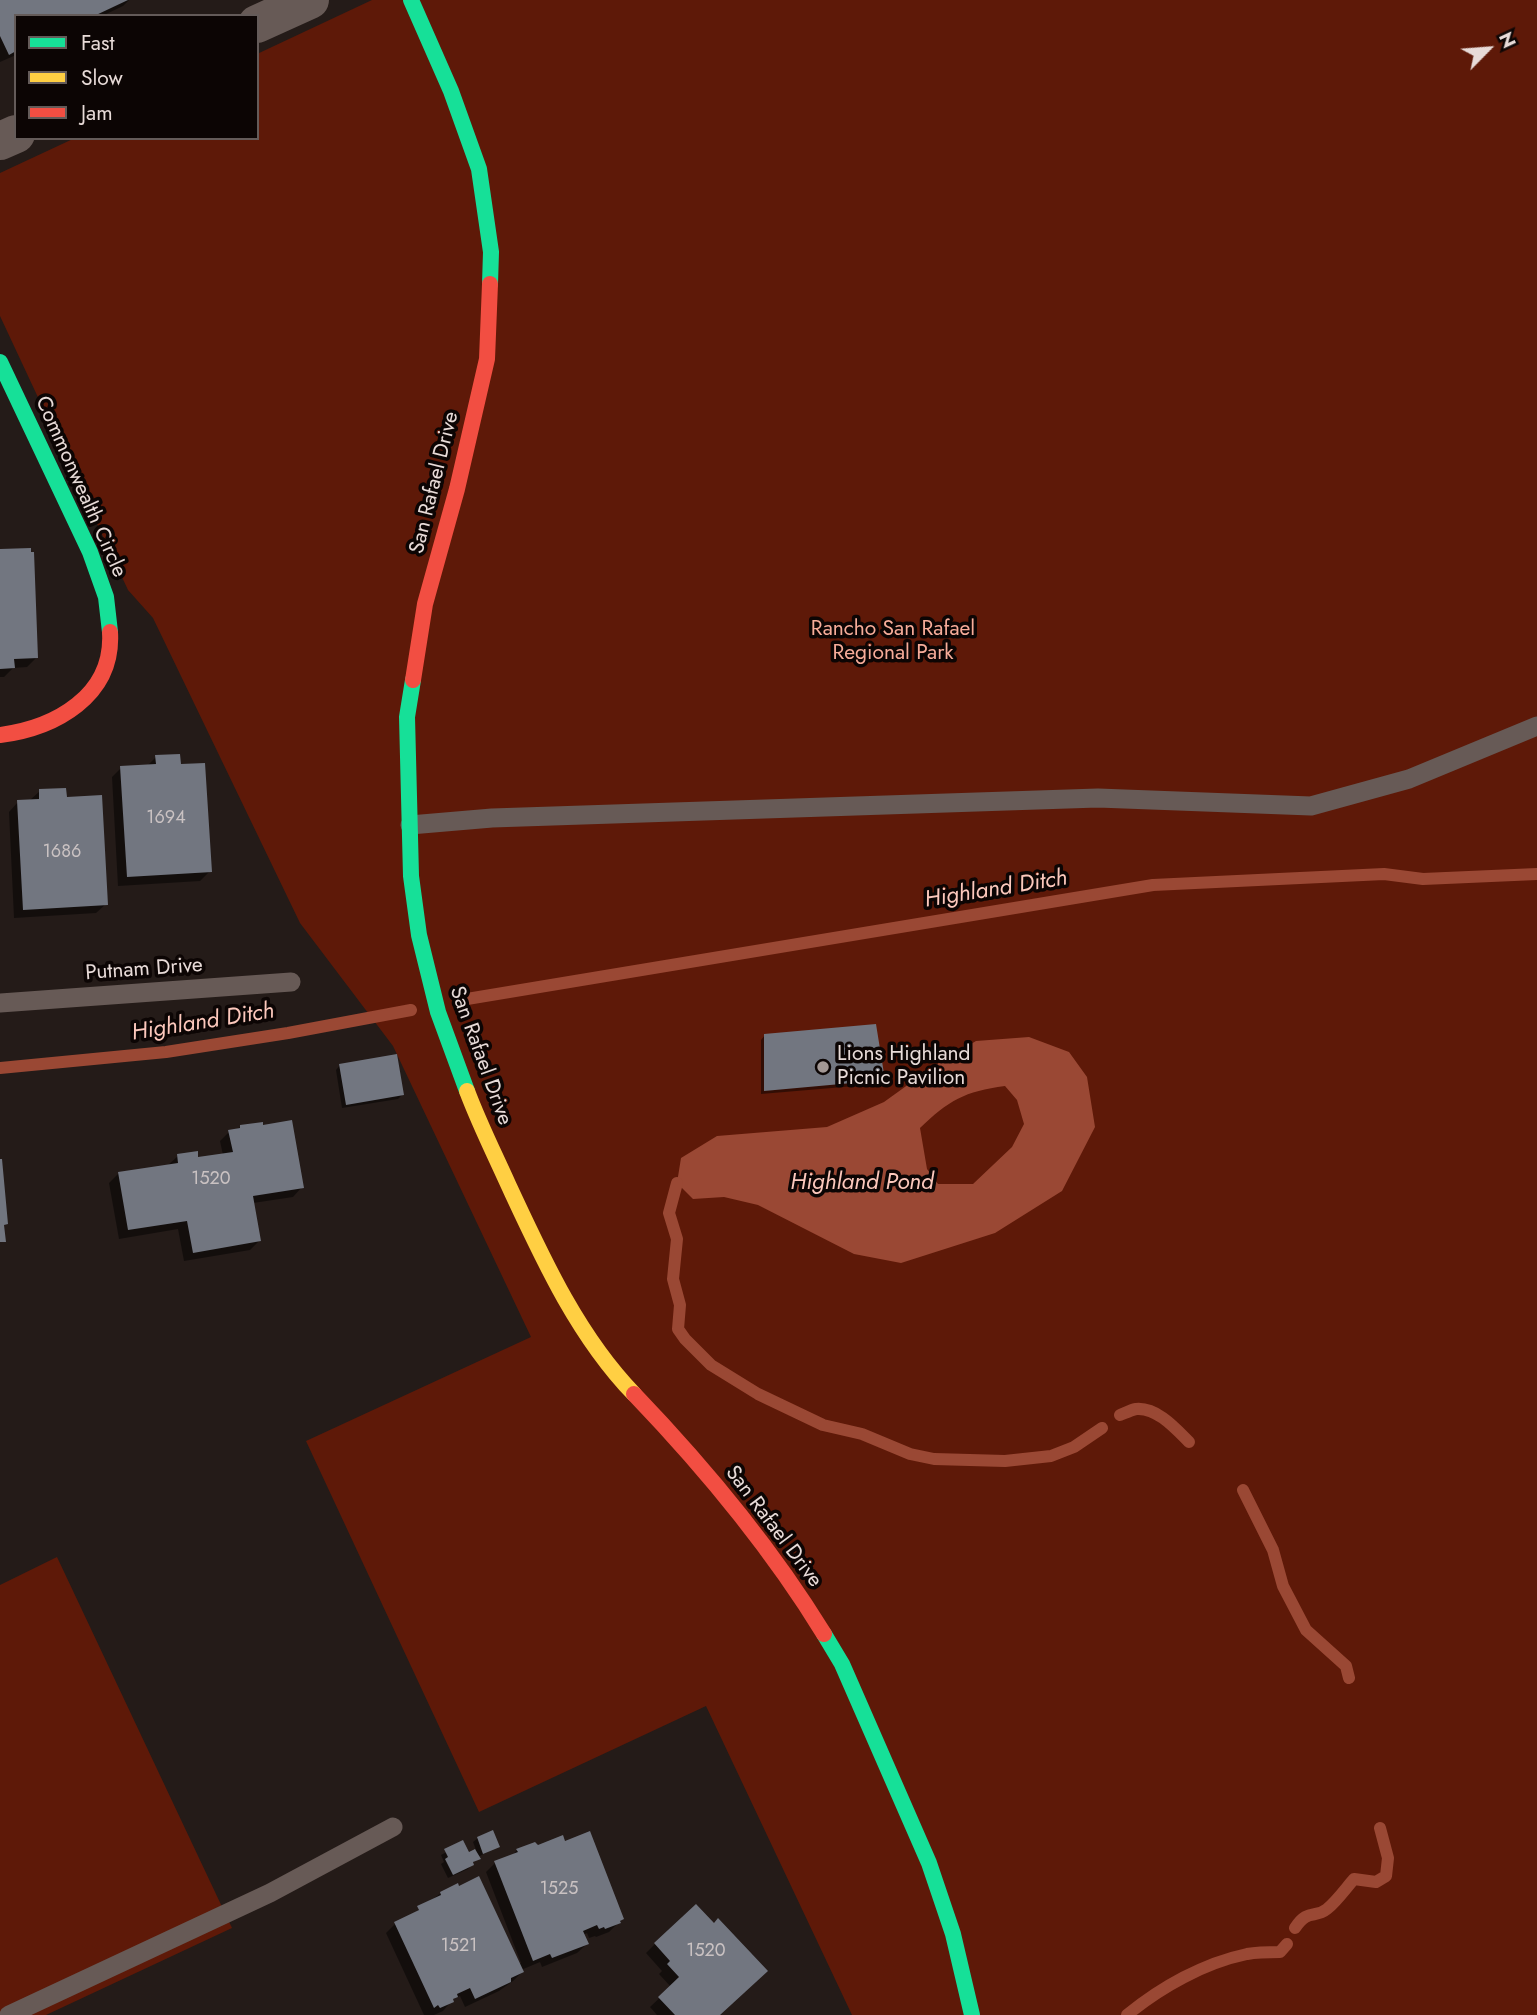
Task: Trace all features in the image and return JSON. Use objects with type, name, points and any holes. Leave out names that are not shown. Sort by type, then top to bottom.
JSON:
[{"type":"street","points":[[259,23],[310,0]]},
{"type":"street","name":"San Rafael Drive","points":[[411,0],[451,91],[479,169],[491,252],[487,359],[457,489],[425,604],[407,716],[411,876],[418,935],[438,1012],[471,1102],[537,1246],[571,1309],[614,1373],[670,1431],[732,1502],[797,1590],[842,1664],[929,1863],[953,1934],[972,2015]]},
{"type":"street","name":"Commonwealth Circle","points":[[0,362],[86,542],[103,584],[110,616],[109,653],[95,687],[74,711],[45,727],[0,735]]},
{"type":"lane","points":[[410,825],[492,818],[1098,798],[1311,806],[1409,779],[1537,726]]},
{"type":"lane","name":"Putnam Drive","points":[[0,1003],[291,982]]},
{"type":"lane","points":[[9,2015],[270,1893],[393,1827]]},
{"type":"green space","name":"Rancho San Rafael Regional Park","points":[[372,0],[1537,0],[1537,2015],[852,2015],[706,1706],[479,1812],[306,1441],[531,1337],[393,1046],[300,923],[153,618],[128,590],[0,316],[0,173],[71,140],[259,140],[259,53]]},
{"type":"green space","points":[[57,1557],[232,1928],[46,2015],[0,2015],[0,1585]]},
{"type":"water","name":"Highland Pond","points":[[1029,1037],[1069,1052],[1087,1077],[1095,1127],[1062,1191],[995,1233],[901,1263],[854,1254],[758,1205],[724,1197],[693,1199],[677,1183],[681,1158],[717,1136],[827,1127],[884,1102],[934,1066],[976,1041]],"holes":[[[1005,1086],[1017,1100],[1024,1124],[1012,1147],[973,1184],[938,1184],[927,1169],[920,1128],[939,1111],[968,1094]]]},
{"type":"building","points":[[0,0],[128,0],[98,14],[14,14],[14,52],[9,55],[0,36]]},
{"type":"building","points":[[31,548],[31,552],[34,552],[38,658],[14,659],[15,668],[0,669],[0,549]]},
{"type":"building","points":[[180,754],[181,764],[205,763],[212,872],[127,877],[120,766],[156,764],[155,755]]},
{"type":"building","points":[[66,788],[67,797],[102,795],[108,905],[23,910],[17,800],[39,799],[39,789]]},
{"type":"building","name":"Lions Highland Picnic Pavilion","points":[[876,1024],[885,1080],[764,1091],[764,1034]]},
{"type":"building","points":[[397,1054],[404,1095],[346,1105],[339,1064]]},
{"type":"building","points":[[292,1120],[304,1188],[253,1196],[261,1241],[193,1253],[187,1221],[128,1230],[118,1172],[178,1163],[177,1154],[198,1151],[198,1157],[233,1152],[228,1130],[240,1128],[240,1125],[263,1122],[263,1125]]},
{"type":"building","points":[[0,1159],[8,1224],[4,1225],[6,1242],[0,1242]]},
{"type":"building","points":[[493,1830],[500,1847],[483,1854],[477,1837]]},
{"type":"building","points":[[590,1831],[624,1919],[621,1923],[605,1929],[599,1929],[597,1925],[583,1931],[589,1944],[552,1958],[550,1954],[533,1961],[494,1861],[535,1842],[538,1845],[563,1835],[565,1841]]},
{"type":"building","points":[[463,1840],[469,1852],[475,1849],[481,1859],[453,1875],[445,1859],[448,1857],[444,1849]]},
{"type":"building","points":[[479,1876],[524,1972],[511,1978],[511,1982],[475,1999],[470,1988],[457,1994],[454,2002],[434,2008],[394,1922],[419,1910],[417,1906],[441,1895],[440,1892]]},
{"type":"building","points":[[696,1904],[714,1923],[718,1918],[768,1971],[720,2015],[675,2015],[658,1997],[679,1977],[667,1964],[670,1961],[654,1943]]},
{"type":"waterway","name":"Highland Ditch","points":[[467,999],[1153,885],[1384,874],[1423,879],[1537,874]]},
{"type":"waterway","name":"Highland Ditch","points":[[0,1068],[166,1052],[411,1010]]},
{"type":"waterway","points":[[677,1183],[669,1213],[677,1239],[673,1279],[680,1305],[678,1329],[711,1365],[758,1394],[823,1425],[862,1434],[910,1454],[934,1459],[1005,1461],[1051,1456],[1074,1447],[1102,1428]]},
{"type":"waterway","points":[[1120,1415],[1136,1409],[1151,1411],[1166,1420],[1189,1442]]},
{"type":"waterway","points":[[1243,1490],[1273,1550],[1283,1586],[1306,1630],[1346,1666],[1349,1678]]},
{"type":"waterway","points":[[1295,1928],[1304,1918],[1327,1909],[1354,1879],[1376,1882],[1386,1876],[1388,1858],[1380,1828]]},
{"type":"waterway","points":[[1127,2015],[1154,1995],[1199,1970],[1247,1954],[1280,1952],[1287,1944]]},
{"type":"traffic: fast","points":[[411,0],[451,91],[479,169],[491,252],[490,284]]},
{"type":"traffic: fast","points":[[0,362],[90,552],[106,597],[110,632]]},
{"type":"traffic: fast","points":[[413,680],[407,717],[411,876],[419,935],[438,1012],[467,1091]]},
{"type":"traffic: fast","points":[[824,1634],[842,1664],[929,1863],[953,1934],[972,2015]]},
{"type":"traffic: slow","points":[[467,1091],[521,1212],[562,1294],[595,1347],[634,1394]]},
{"type":"traffic: jam","points":[[413,680],[425,604],[457,489],[487,359],[490,284]]},
{"type":"traffic: jam","points":[[0,735],[41,725],[77,705],[91,691],[102,674],[109,655],[110,632]]},
{"type":"traffic: jam","points":[[634,1394],[686,1450],[759,1539],[824,1634]]},
{"type":"place","name":"Lions Highland Picnic Pavilion","points":[[823,1067]]}]
